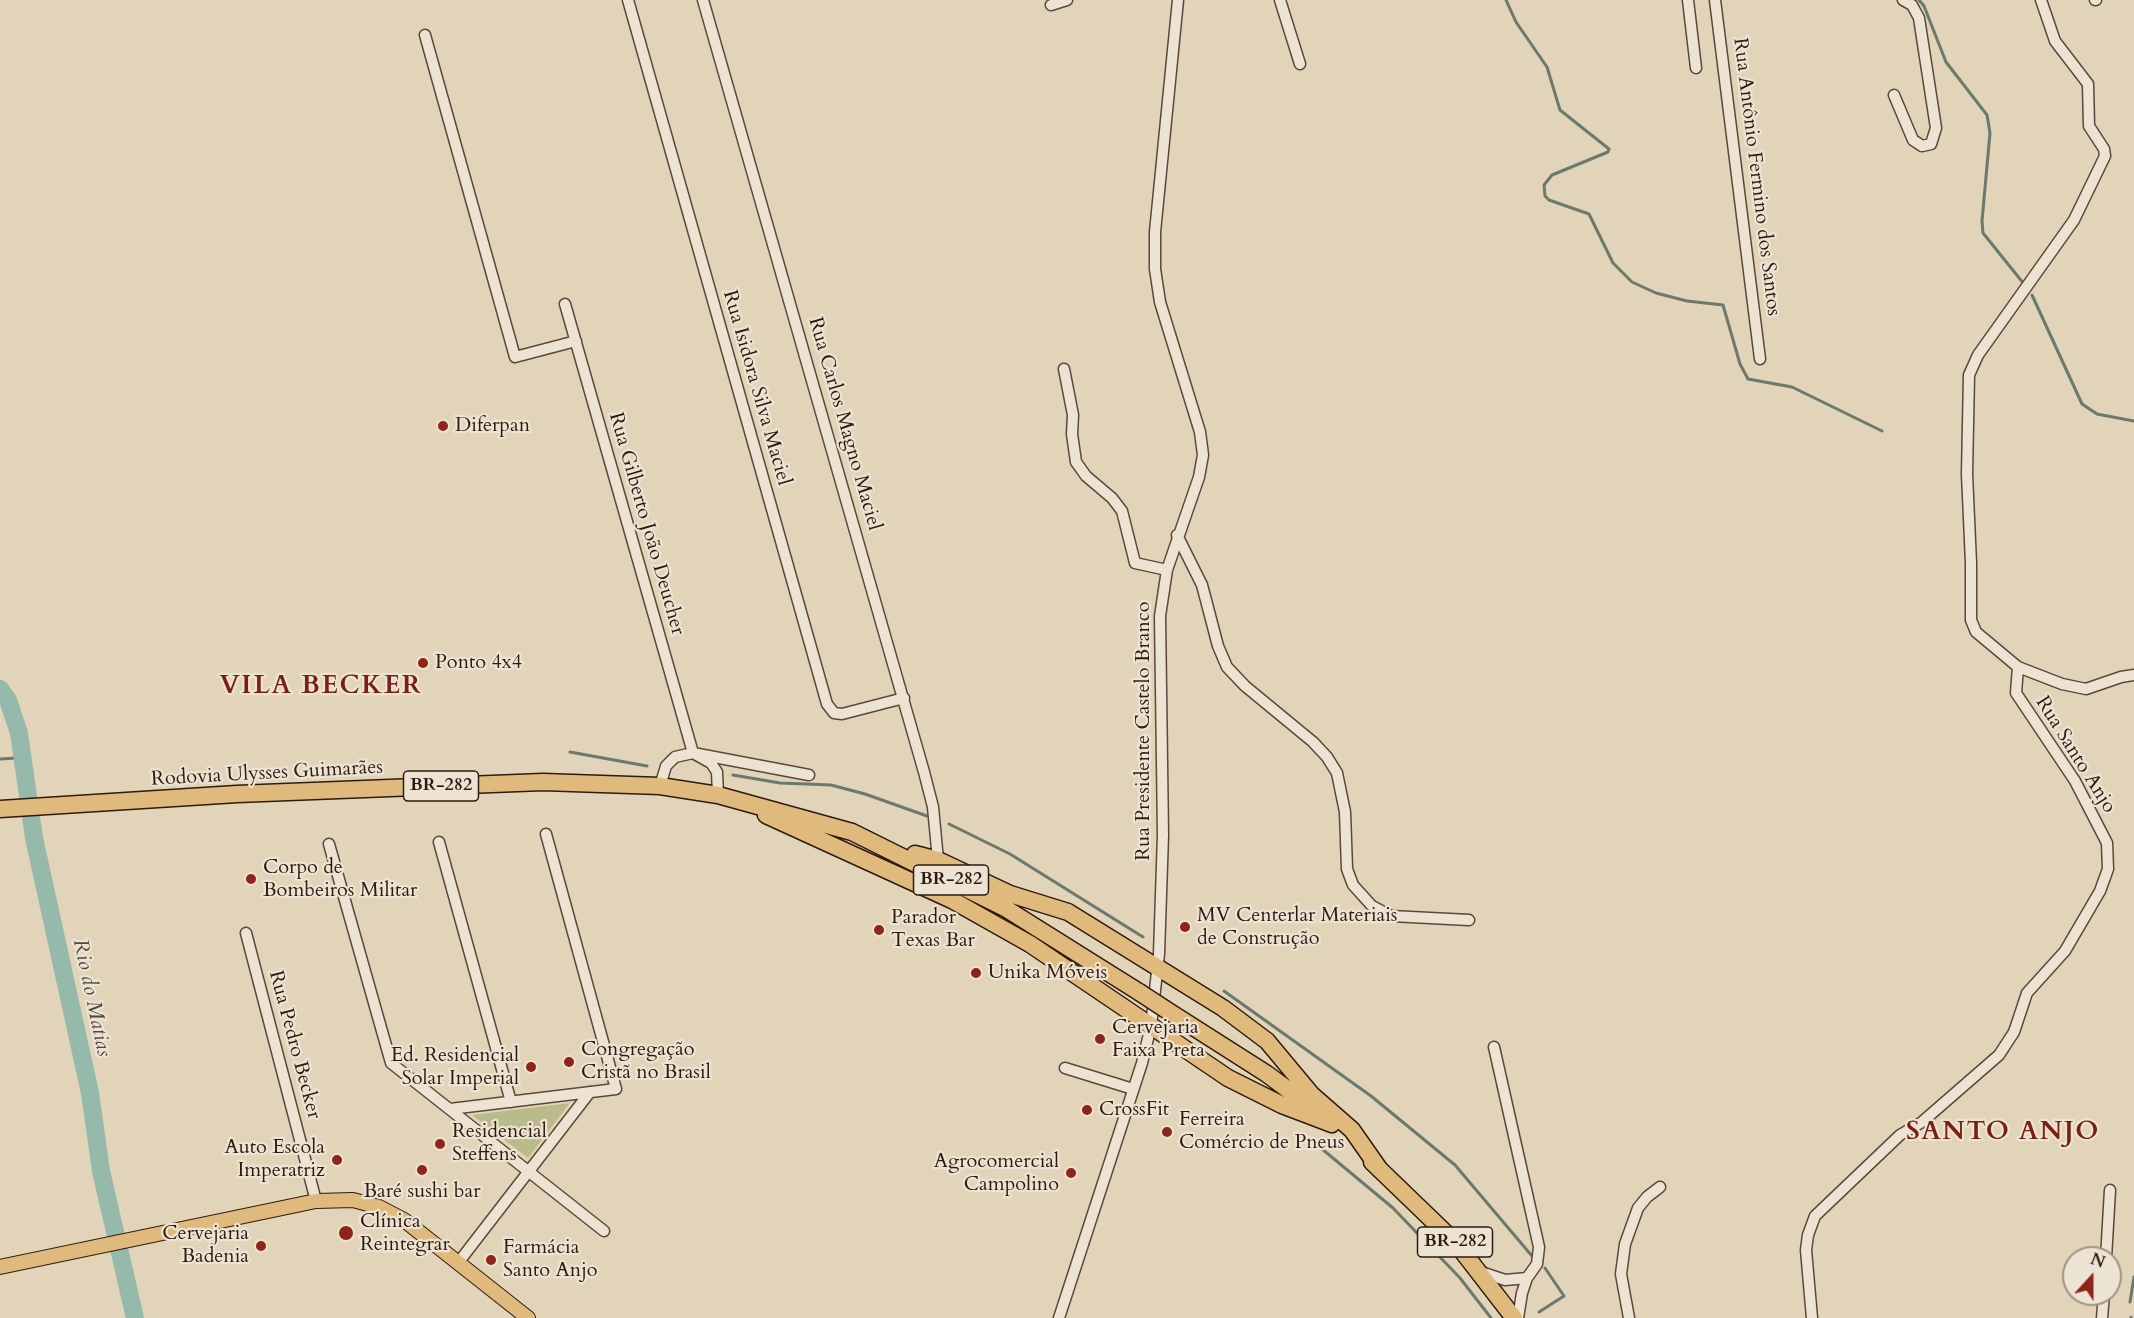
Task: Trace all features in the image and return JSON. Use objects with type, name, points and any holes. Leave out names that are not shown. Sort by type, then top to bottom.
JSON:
[{"type":"highway","name":"Rodovia Ulysses Guimarães","points":[[0,809],[237,794],[543,782],[660,786],[724,796],[852,832],[1005,908],[1267,1074],[1332,1124],[1428,1214],[1481,1272],[1516,1318]]},
{"type":"highway","points":[[724,796],[952,900],[1030,944],[1241,1085],[1332,1124]]},
{"type":"highway","points":[[852,832],[938,860],[1010,894],[1068,912],[1134,950],[1158,968],[1223,1008],[1267,1041],[1312,1095],[1352,1130],[1380,1170]]},
{"type":"main road","points":[[0,1267],[316,1201],[353,1200],[379,1207],[404,1220],[528,1318]]},
{"type":"street","name":"Rua Isidora Silva Maciel","points":[[628,0],[827,704],[831,712],[839,715],[904,698]]},
{"type":"street","name":"Rua Carlos Magno Maciel","points":[[703,0],[904,698],[933,807],[938,860]]},
{"type":"street","points":[[1051,5],[1067,0]]},
{"type":"street","name":"Rua Presidente Castelo Branco","points":[[1059,1318],[1151,1026],[1158,968],[1163,836],[1160,616],[1167,570],[1177,535],[1199,477],[1203,448],[1170,339],[1155,269],[1155,232],[1178,0]]},
{"type":"street","points":[[1280,0],[1300,64]]},
{"type":"street","points":[[1688,0],[1696,68]]},
{"type":"street","name":"Rua Antônio Fermino dos Santos","points":[[1716,0],[1760,359]]},
{"type":"street","points":[[1894,95],[1913,140],[1922,146],[1931,144],[1935,138],[1936,128],[1918,18],[1912,5],[1903,0]]},
{"type":"street","points":[[2051,0],[2043,5],[2055,41],[2088,84],[2088,122],[2104,149],[2105,156],[2073,220],[1978,355],[1967,381],[1966,474],[1971,623],[1979,635],[2018,667],[2081,689],[2134,675]]},
{"type":"street","points":[[425,34],[515,357],[576,341]]},
{"type":"street","name":"Rua Gilberto João Deucher","points":[[565,304],[693,753]]},
{"type":"street","points":[[1064,369],[1073,415],[1073,450],[1076,462],[1086,476],[1112,498],[1122,511],[1135,563],[1167,570]]},
{"type":"street","points":[[1177,535],[1202,585],[1218,646],[1227,668],[1313,742],[1327,757],[1337,773],[1345,812],[1346,865],[1351,881],[1372,906],[1391,916],[1469,920]]},
{"type":"street","name":"Rua Santo Anjo","points":[[1812,1318],[1807,1243],[1815,1216],[1900,1135],[1922,1122],[1999,1055],[2014,1032],[2027,993],[2065,951],[2100,891],[2108,869],[2107,843],[2074,781],[2016,693],[2018,667]]},
{"type":"street","points":[[693,753],[711,763],[717,772],[724,796]]},
{"type":"street","points":[[660,786],[666,766],[675,757],[693,753],[809,775]]},
{"type":"street","points":[[450,1109],[616,1089],[546,834]]},
{"type":"street","points":[[439,842],[511,1102]]},
{"type":"street","points":[[329,844],[391,1063],[604,1231]]},
{"type":"street","name":"Rua Pedro Becker","points":[[246,933],[316,1201]]},
{"type":"street","points":[[1494,1047],[1539,1247],[1537,1264],[1527,1278],[1516,1318]]},
{"type":"street","points":[[1065,1068],[1133,1089]]},
{"type":"street","points":[[458,1263],[590,1092]]},
{"type":"street","points":[[1629,1318],[1621,1274],[1625,1244],[1638,1208],[1650,1194],[1660,1187]]},
{"type":"street","points":[[2107,1246],[2110,1190]]},
{"type":"street","points":[[1481,1272],[1505,1280],[1527,1278]]},
{"type":"green space","points":[[570,1103],[528,1158],[472,1115]]},
{"type":"waterway","points":[[1506,0],[1516,22],[1547,67],[1560,110],[1609,149],[1608,152],[1552,175],[1544,185],[1545,196],[1549,200],[1589,214],[1613,263],[1632,282],[1656,293],[1687,301],[1723,305],[1740,364],[1748,379],[1792,387],[1882,431]]},
{"type":"waterway","points":[[1919,0],[1924,6],[1946,62],[1987,115],[1990,133],[1982,221],[1983,233],[2024,284]]},
{"type":"waterway","points":[[2032,295],[2082,404],[2097,414],[2134,421]]},
{"type":"waterway","name":"Rio do Matias","points":[[0,689],[8,700],[19,733],[34,838],[90,1093],[101,1171],[135,1318]]},
{"type":"waterway","points":[[570,752],[647,766]]},
{"type":"waterway","points":[[0,759],[17,758],[25,761]]},
{"type":"waterway","points":[[733,775],[780,783],[831,785],[865,794],[927,816]]},
{"type":"waterway","points":[[949,824],[1010,854],[1143,937]]},
{"type":"waterway","points":[[1224,991],[1371,1096],[1455,1165],[1532,1256]]},
{"type":"waterway","points":[[1310,1139],[1393,1208],[1460,1278],[1491,1318]]},
{"type":"waterway","points":[[1539,1312],[1564,1296],[1545,1268]]},
{"type":"waterway","points":[[2130,1302],[2134,1277]]},
{"type":"place","name":"Diferpan","points":[[443,426]]},
{"type":"place","name":"Ponto 4x4","points":[[423,663]]},
{"type":"place","name":"Corpo de Bombeiros Militar","points":[[251,879]]},
{"type":"place","name":"MV Centerlar Materiais de Construção","points":[[1185,927]]},
{"type":"place","name":"Parador Texas Bar","points":[[879,930]]},
{"type":"place","name":"Unika Móveis","points":[[976,973]]},
{"type":"place","name":"Cervejaria Faixa Preta","points":[[1100,1039]]},
{"type":"place","name":"Congregação Cristã no Brasil","points":[[569,1062]]},
{"type":"place","name":"Ed. Residencial Solar Imperial","points":[[531,1067]]},
{"type":"place","name":"CrossFit","points":[[1087,1110]]},
{"type":"place","name":"Ferreira Comércio de Pneus","points":[[1167,1132]]},
{"type":"place","name":"Residencial Steffens","points":[[440,1144]]},
{"type":"place","name":"Auto Escola Imperatriz","points":[[337,1160]]},
{"type":"place","name":"Baré sushi bar","points":[[422,1170]]},
{"type":"place","name":"Agrocomercial Campolino","points":[[1071,1173]]},
{"type":"place","name":"Clínica Reintegrar","points":[[346,1233]]},
{"type":"place","name":"Cervejaria Badenia","points":[[261,1246]]},
{"type":"place","name":"Farmácia Santo Anjo","points":[[491,1260]]},
{"type":"district","name":"VILA BECKER","points":[[321,687]]},
{"type":"district","name":"SANTO ANJO","points":[[2003,1133]]}]
